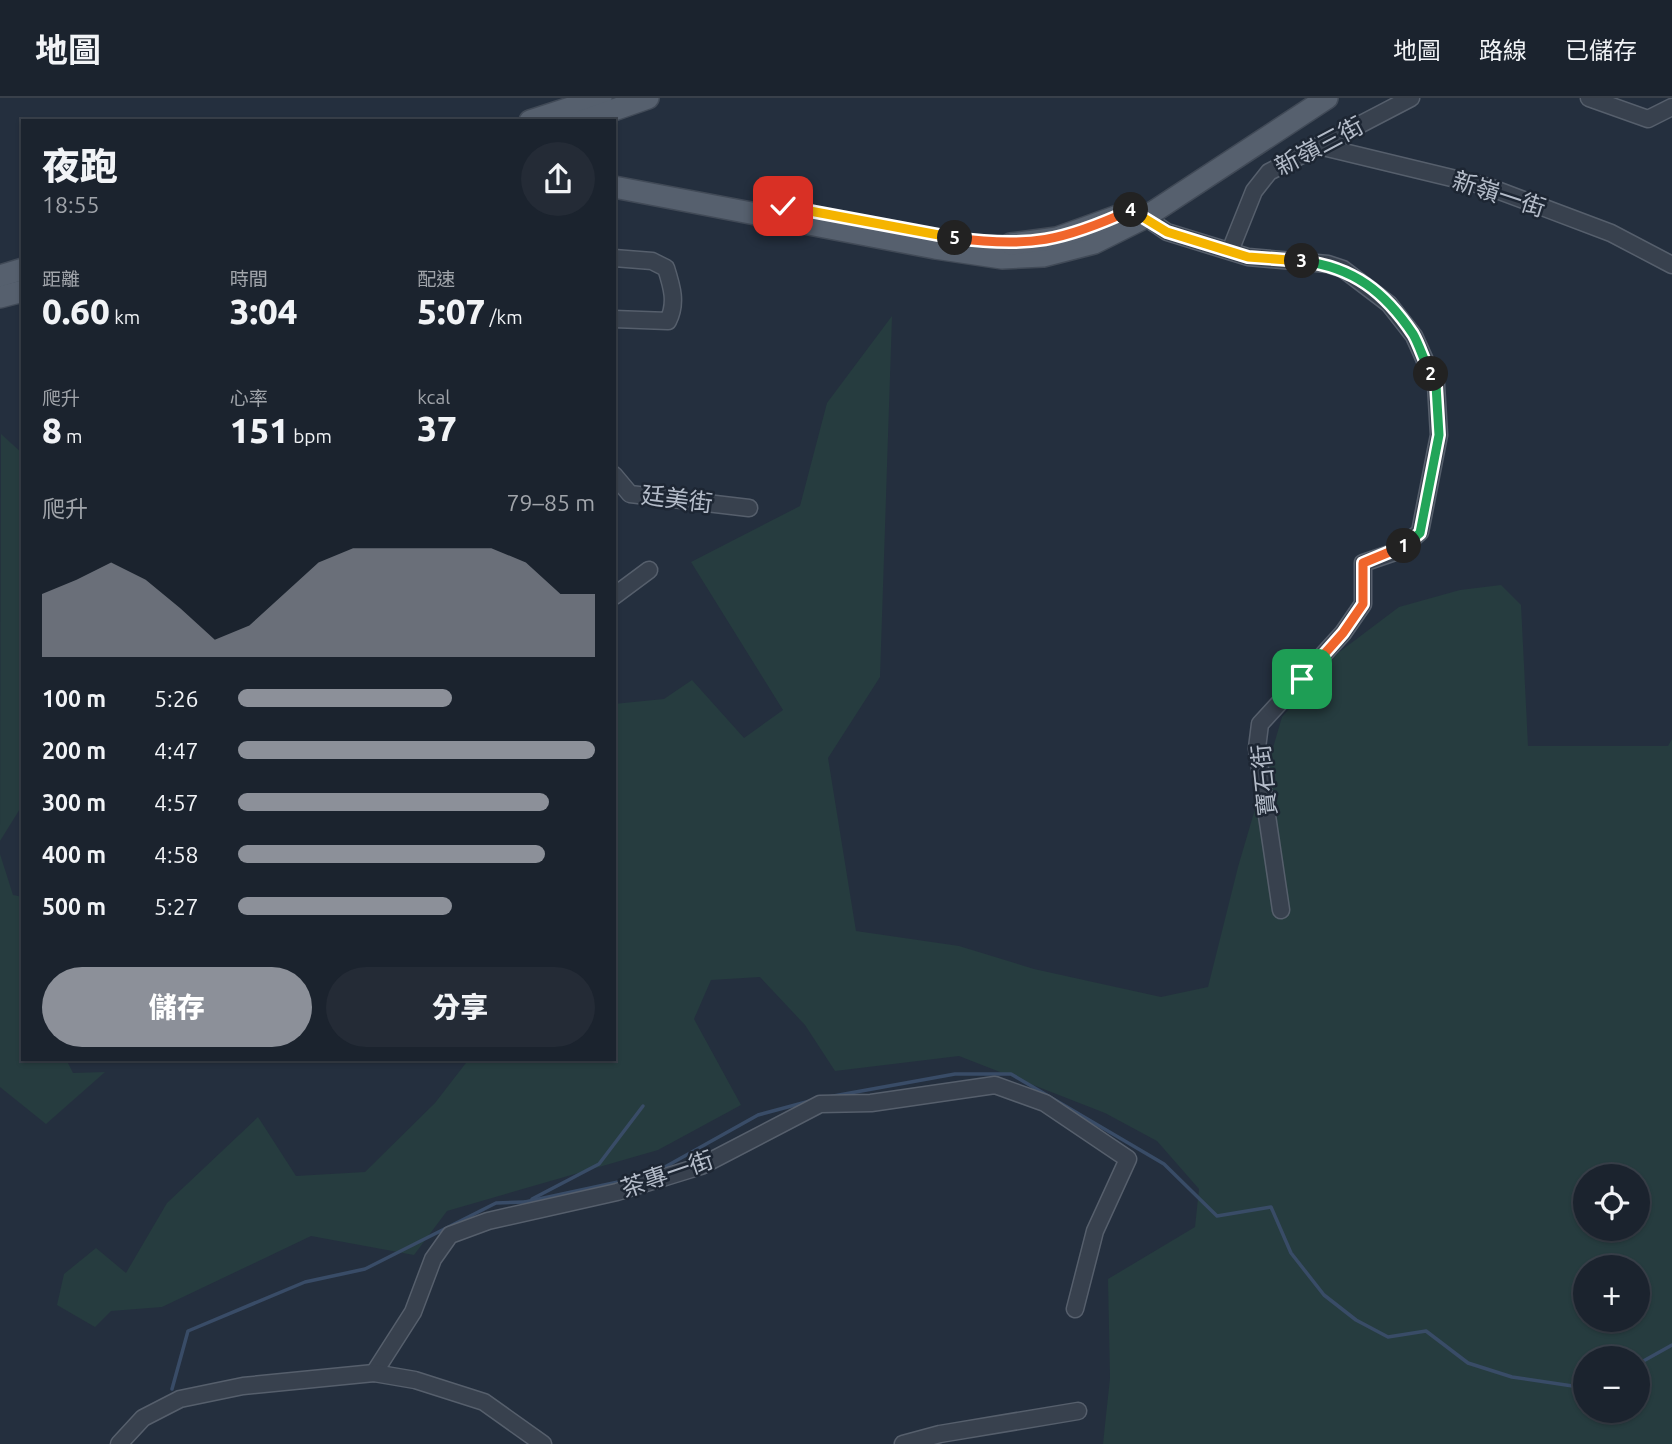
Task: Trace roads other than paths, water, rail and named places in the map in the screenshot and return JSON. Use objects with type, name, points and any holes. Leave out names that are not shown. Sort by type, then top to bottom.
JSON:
[{"type":"main road","points":[[536,119],[601,98]]},
{"type":"main road","points":[[588,119],[648,98]]},
{"type":"main road","points":[[616,174],[951,238],[999,244],[1028,244],[1139,214],[1302,98]]},
{"type":"main road","points":[[616,187],[1002,258],[1043,256],[1094,243],[1327,98]]},
{"type":"main road","points":[[0,275],[21,270]]},
{"type":"main road","points":[[0,297],[21,292]]},
{"type":"street","name":"新嶺三街","points":[[1230,251],[1259,180],[1411,98]]},
{"type":"street","points":[[1589,98],[1648,119],[1672,107]]},
{"type":"street","name":"新嶺一街","points":[[1319,146],[1489,187],[1611,233],[1672,265]]},
{"type":"street","name":"寶石街","points":[[1139,214],[1167,232],[1230,251],[1258,258],[1328,264],[1356,276],[1389,304],[1414,336],[1436,385],[1439,435],[1420,533],[1398,551],[1363,563],[1363,604],[1343,633],[1260,724],[1257,748],[1281,910]]},
{"type":"street","points":[[616,258],[652,261],[666,268],[673,300],[668,321],[616,318]]},
{"type":"street","name":"廷美街","points":[[616,478],[629,494],[749,508]]},
{"type":"street","points":[[616,595],[649,570]]},
{"type":"street","name":"茶專一街","points":[[374,1373],[414,1312],[433,1259],[450,1235],[488,1221],[617,1192],[701,1166],[820,1104],[871,1103],[995,1084],[1045,1103],[1128,1159],[1095,1231],[1075,1310]]},
{"type":"street","points":[[119,1444],[143,1418],[180,1399],[243,1386],[374,1373],[415,1380],[484,1402],[543,1444]]},
{"type":"street","points":[[903,1444],[940,1434],[1078,1411]]},
{"type":"waterway","points":[[828,1097],[955,1074],[1011,1074],[1164,1164],[1217,1216],[1271,1207],[1291,1253],[1324,1295],[1356,1320],[1388,1337],[1426,1331],[1468,1363],[1512,1377],[1573,1386]]},
{"type":"waterway","points":[[656,1172],[758,1115],[810,1101]]},
{"type":"waterway","points":[[532,1199],[599,1164],[643,1106]]},
{"type":"waterway","points":[[525,1202],[632,1179]]},
{"type":"waterway","points":[[172,1389],[188,1331],[305,1282],[365,1269],[496,1203],[525,1202]]},
{"type":"waterway","points":[[1650,1357],[1672,1345]]}]
